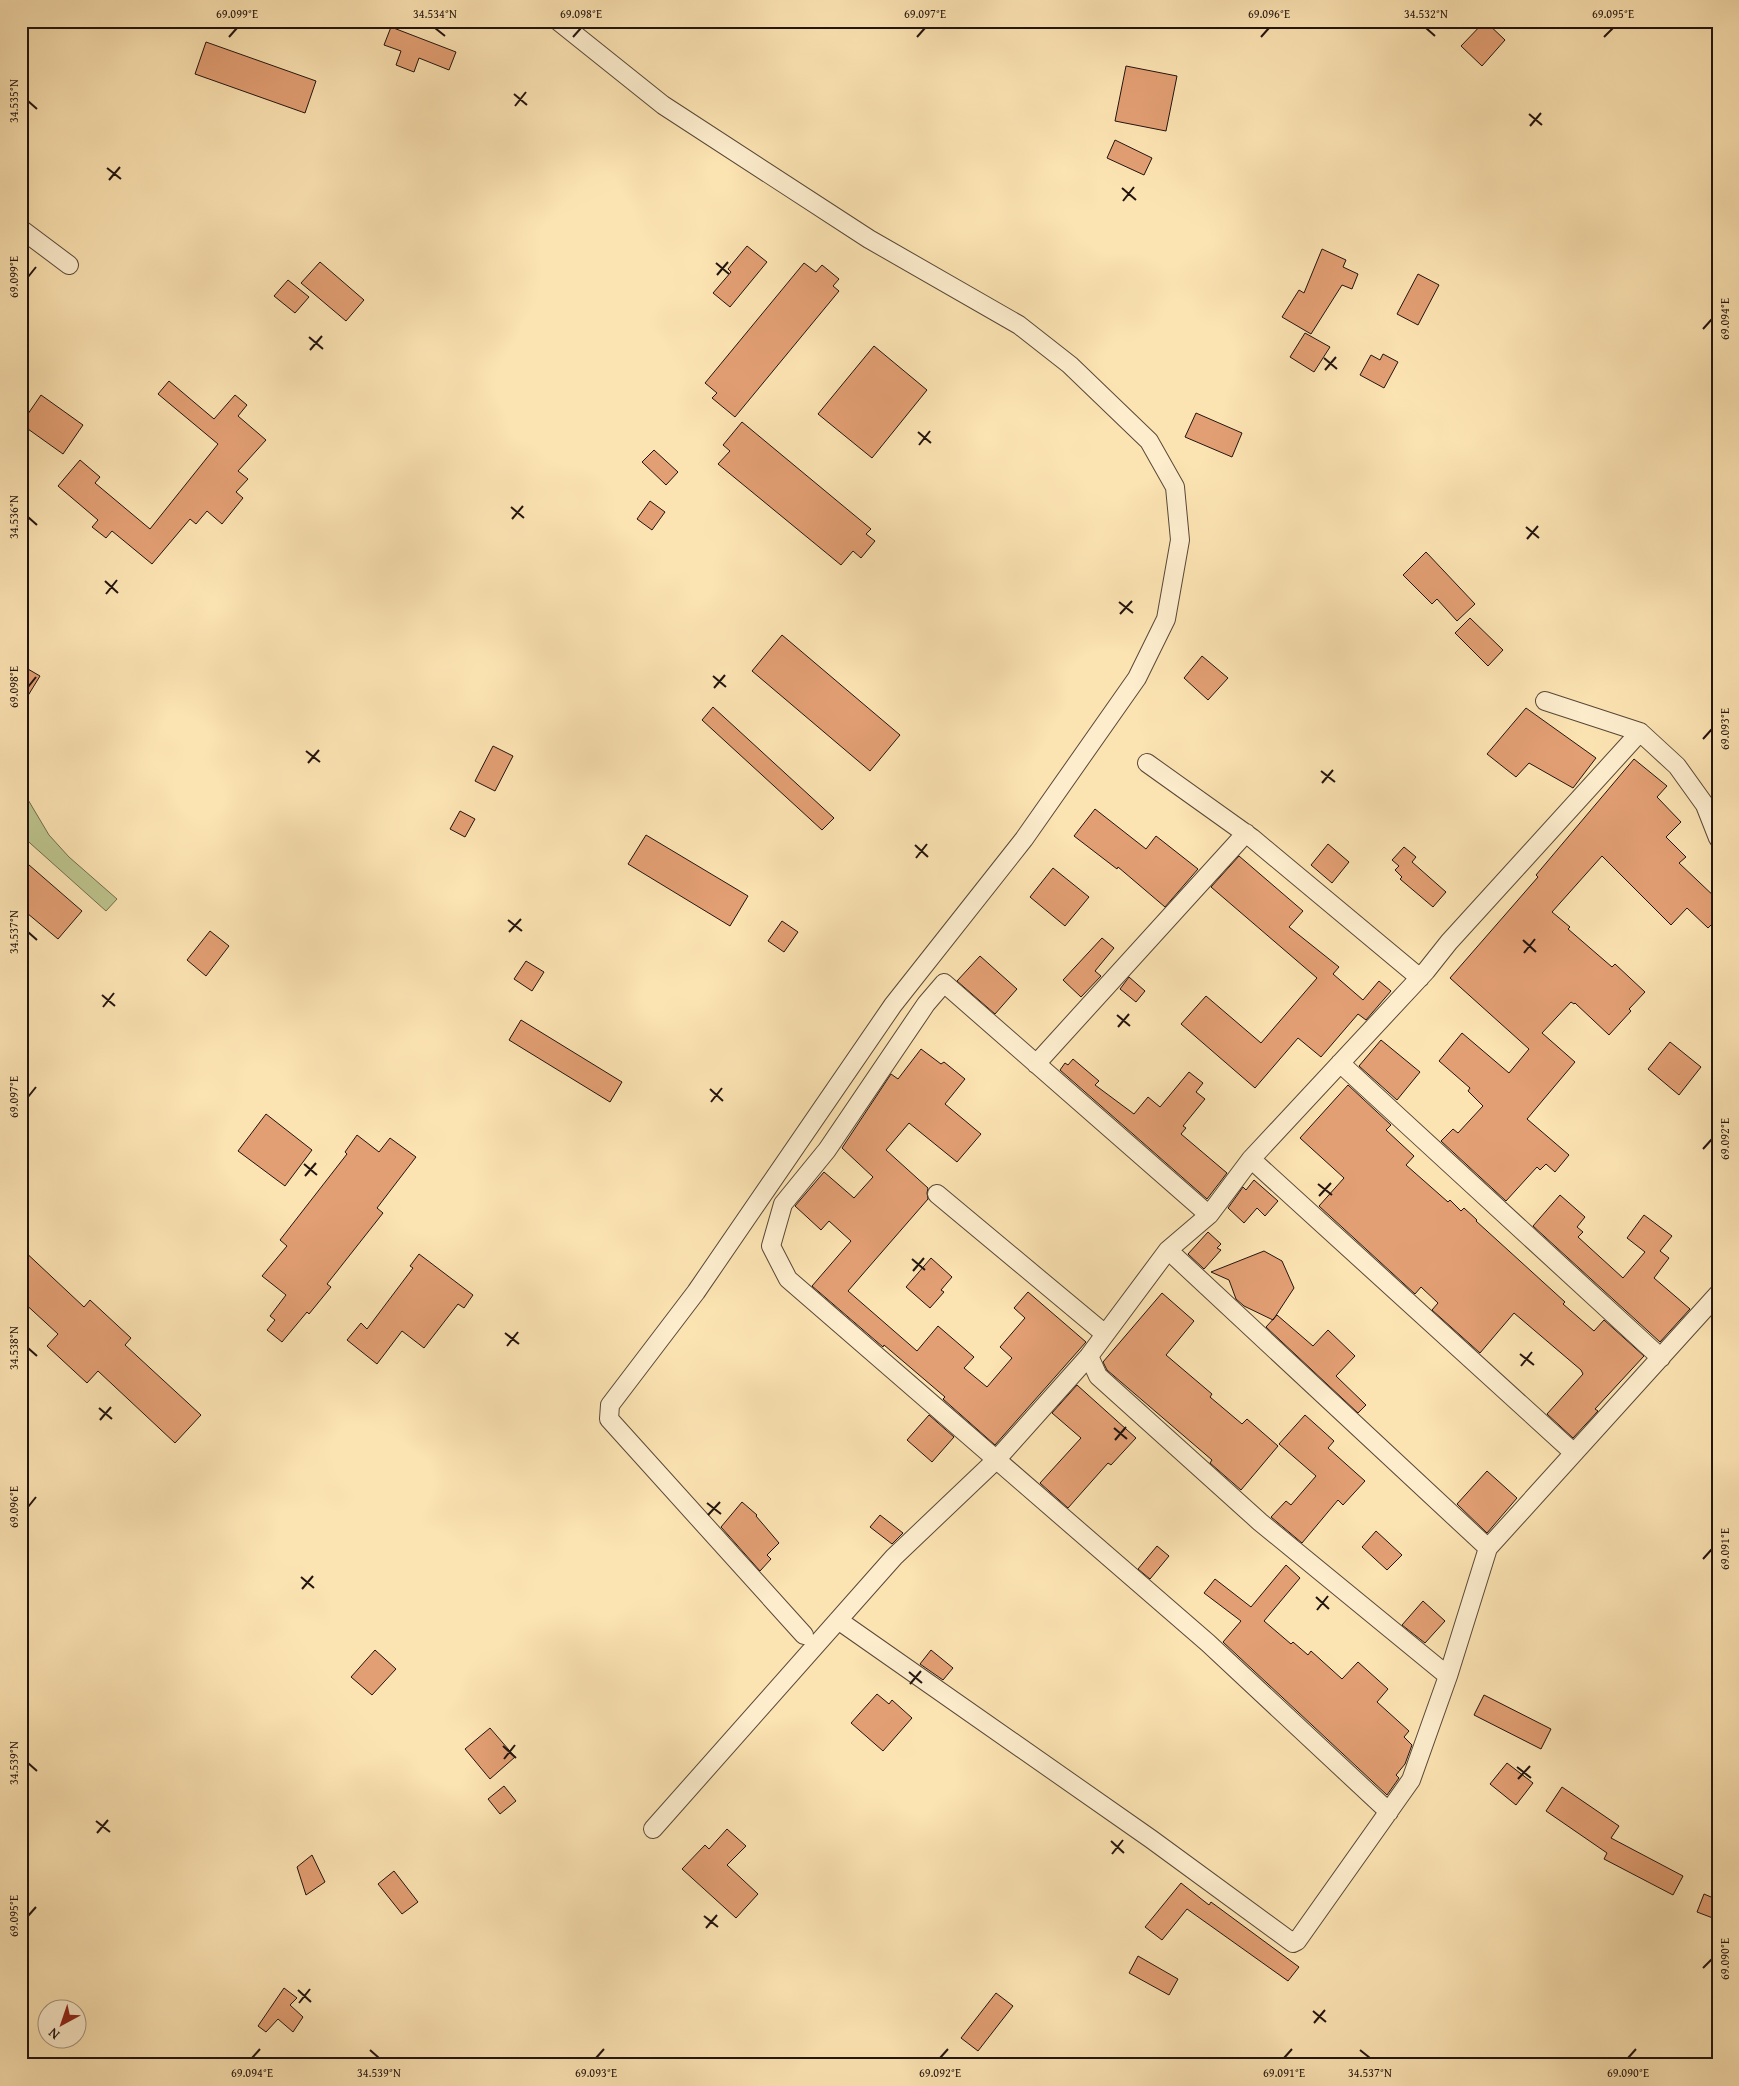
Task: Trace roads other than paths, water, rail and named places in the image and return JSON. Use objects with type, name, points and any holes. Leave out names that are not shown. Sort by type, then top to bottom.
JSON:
[{"type":"street","points":[[558,21],[663,105],[869,239],[1019,325],[1070,365],[1149,441],[1175,487],[1180,540],[1166,619],[1136,678],[1024,840],[893,1005],[696,1292],[610,1405],[609,1419],[804,1635]]},
{"type":"street","points":[[21,229],[70,265]]},
{"type":"street","points":[[1544,701],[1640,732],[1677,766],[1705,805],[1718,838]]},
{"type":"street","points":[[653,1829],[894,1557],[997,1459],[1089,1356],[1168,1250],[1209,1215],[1251,1159],[1420,978],[1449,942],[1640,732]]},
{"type":"street","points":[[1147,763],[1246,834],[1420,978]]},
{"type":"street","points":[[1036,1064],[1246,834]]},
{"type":"street","points":[[1209,1215],[944,983],[926,1004],[827,1150],[783,1204],[771,1246],[788,1279],[1208,1643],[1389,1812]]},
{"type":"street","points":[[1340,1064],[1661,1358]]},
{"type":"street","points":[[1251,1159],[1574,1454]]},
{"type":"street","points":[[937,1194],[1105,1334]]},
{"type":"street","points":[[1168,1250],[1488,1548]]},
{"type":"street","points":[[838,1620],[1151,1839],[1293,1943],[1297,1942],[1411,1780],[1448,1676],[1488,1548],[1718,1294]]},
{"type":"street","points":[[1089,1356],[1098,1376],[1209,1476],[1304,1558],[1448,1676]]}]
